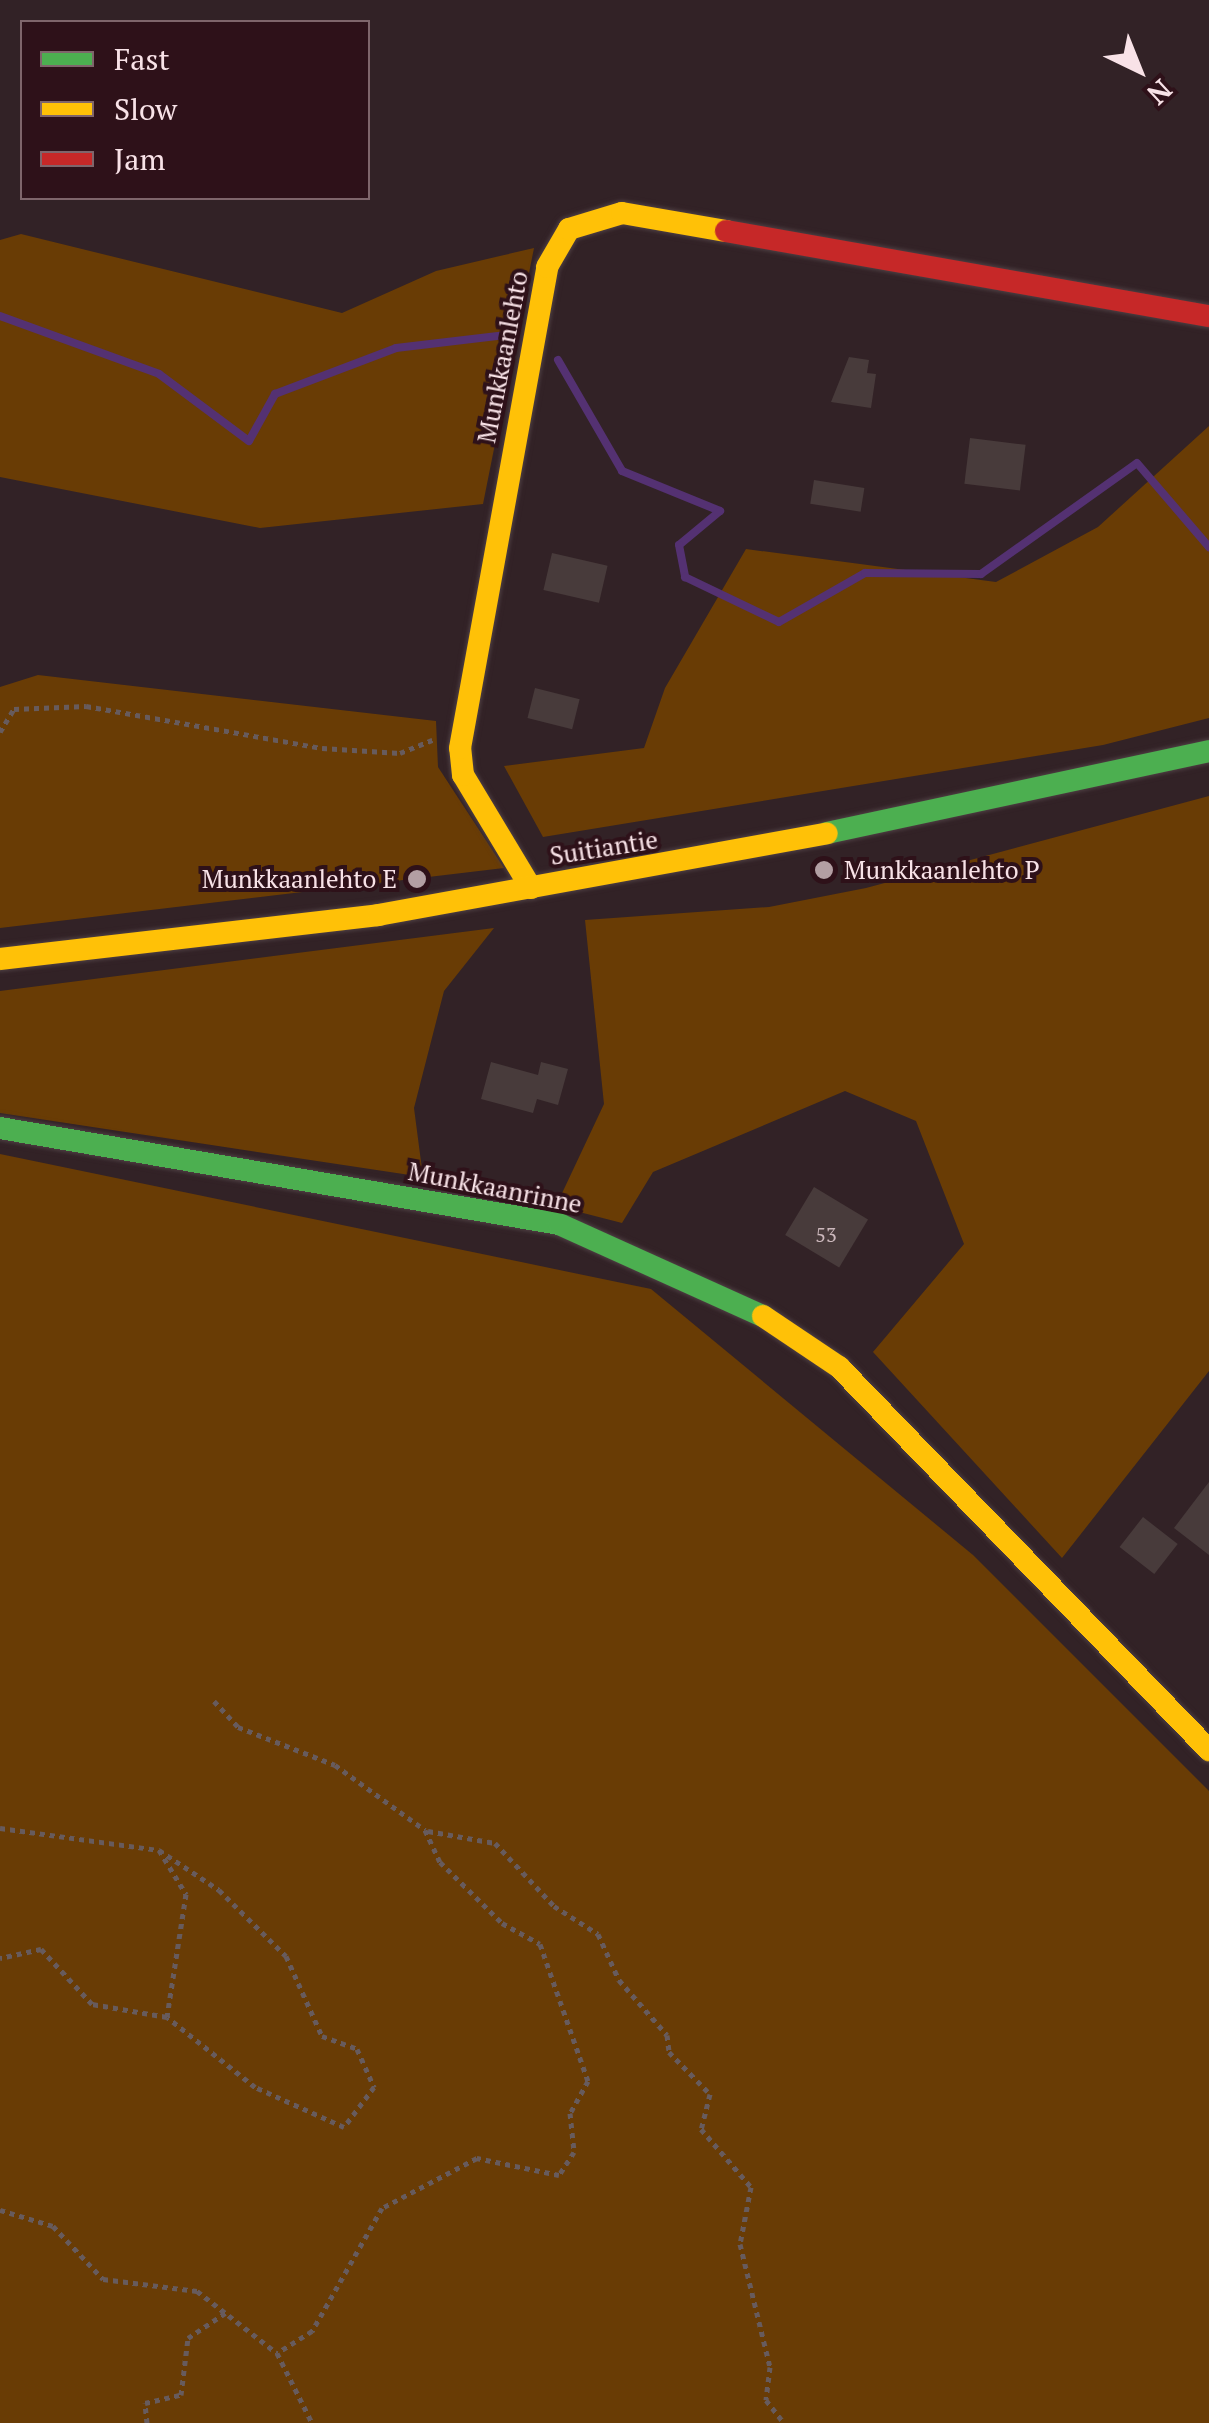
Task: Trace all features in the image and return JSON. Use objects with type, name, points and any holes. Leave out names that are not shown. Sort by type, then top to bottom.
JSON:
[{"type":"street","name":"Munkkaanlehto","points":[[531,888],[462,775],[464,728],[547,267],[580,223],[622,213],[1209,316]]},
{"type":"street","name":"Suitiantie","points":[[0,959],[531,888],[876,826],[1209,751]]},
{"type":"street","name":"Munkkaanrinne","points":[[0,1128],[558,1224],[734,1297],[839,1366],[1209,1750]]},
{"type":"path","points":[[0,732],[14,709],[86,706],[400,753],[464,728]]},
{"type":"path","points":[[214,1701],[238,1727],[335,1766],[425,1830],[451,1842],[495,1842],[554,1906],[598,1934],[618,1980],[667,2035],[669,2052],[710,2094],[701,2129],[751,2188],[740,2244],[770,2367],[766,2400],[784,2423]]},
{"type":"path","points":[[0,1828],[159,1850],[219,1890],[286,1956],[322,2036],[357,2049],[374,2087],[344,2127],[255,2087],[167,2017],[92,2004],[40,1949],[0,1958]]},
{"type":"path","points":[[277,2353],[312,2331],[382,2208],[477,2158],[559,2175],[574,2152],[570,2114],[588,2082],[540,1944],[502,1923],[440,1862],[425,1830]]},
{"type":"path","points":[[159,1850],[186,1894],[167,2017]]},
{"type":"path","points":[[0,2210],[53,2226],[103,2280],[197,2291],[277,2353],[312,2423]]},
{"type":"path","points":[[146,2423],[145,2404],[181,2395],[188,2338],[225,2314]]},
{"type":"shaded area","points":[[21,234],[342,313],[436,271],[534,248],[483,504],[260,528],[0,477],[0,240]]},
{"type":"shaded area","points":[[1209,426],[1209,718],[1103,745],[543,837],[504,766],[644,748],[665,688],[746,549],[996,582],[1098,527]]},
{"type":"shaded area","points":[[38,675],[436,721],[438,767],[504,868],[0,928],[0,687]]},
{"type":"shaded area","points":[[1209,796],[1209,1371],[1062,1558],[873,1352],[964,1244],[916,1121],[845,1091],[653,1172],[622,1223],[556,1206],[604,1104],[585,920],[769,907],[866,888]]},
{"type":"shaded area","points":[[494,928],[444,991],[414,1108],[423,1177],[0,1113],[0,991]]},
{"type":"shaded area","points":[[0,1154],[651,1289],[973,1555],[1209,1791],[1209,2423],[0,2423]]},
{"type":"building","points":[[849,357],[869,360],[867,373],[876,374],[871,408],[831,402]]},
{"type":"building","points":[[970,438],[1026,445],[1020,490],[964,484]]},
{"type":"building","points":[[814,480],[864,488],[861,512],[810,504]]},
{"type":"building","points":[[552,553],[608,566],[599,603],[543,590]]},
{"type":"building","points":[[535,688],[580,699],[572,729],[528,718]]},
{"type":"building","points":[[491,1062],[538,1075],[541,1062],[568,1069],[558,1105],[537,1099],[533,1113],[481,1099]]},
{"type":"building","points":[[814,1187],[868,1219],[839,1267],[785,1235]]},
{"type":"building","points":[[1209,1482],[1209,1555],[1174,1528]]},
{"type":"building","points":[[1143,1517],[1178,1544],[1154,1574],[1120,1547]]},
{"type":"waterway","points":[[0,316],[159,374],[249,441],[275,394],[396,348],[513,334]]},
{"type":"waterway","points":[[558,360],[622,471],[720,511],[679,545],[685,577],[779,622],[865,573],[981,574],[1137,463],[1209,547]]},
{"type":"traffic: fast","points":[[827,833],[1209,751]]},
{"type":"traffic: fast","points":[[0,1128],[559,1224],[763,1316]]},
{"type":"traffic: slow","points":[[531,888],[463,775],[460,748],[547,267],[569,229],[622,213],[726,231]]},
{"type":"traffic: slow","points":[[0,959],[378,915],[827,833]]},
{"type":"traffic: slow","points":[[763,1316],[839,1367],[1209,1750]]},
{"type":"traffic: jam","points":[[726,231],[1209,316]]},
{"type":"place","name":"Munkkaanlehto P","points":[[824,870]]},
{"type":"place","name":"Munkkaanlehto E","points":[[417,879]]}]
